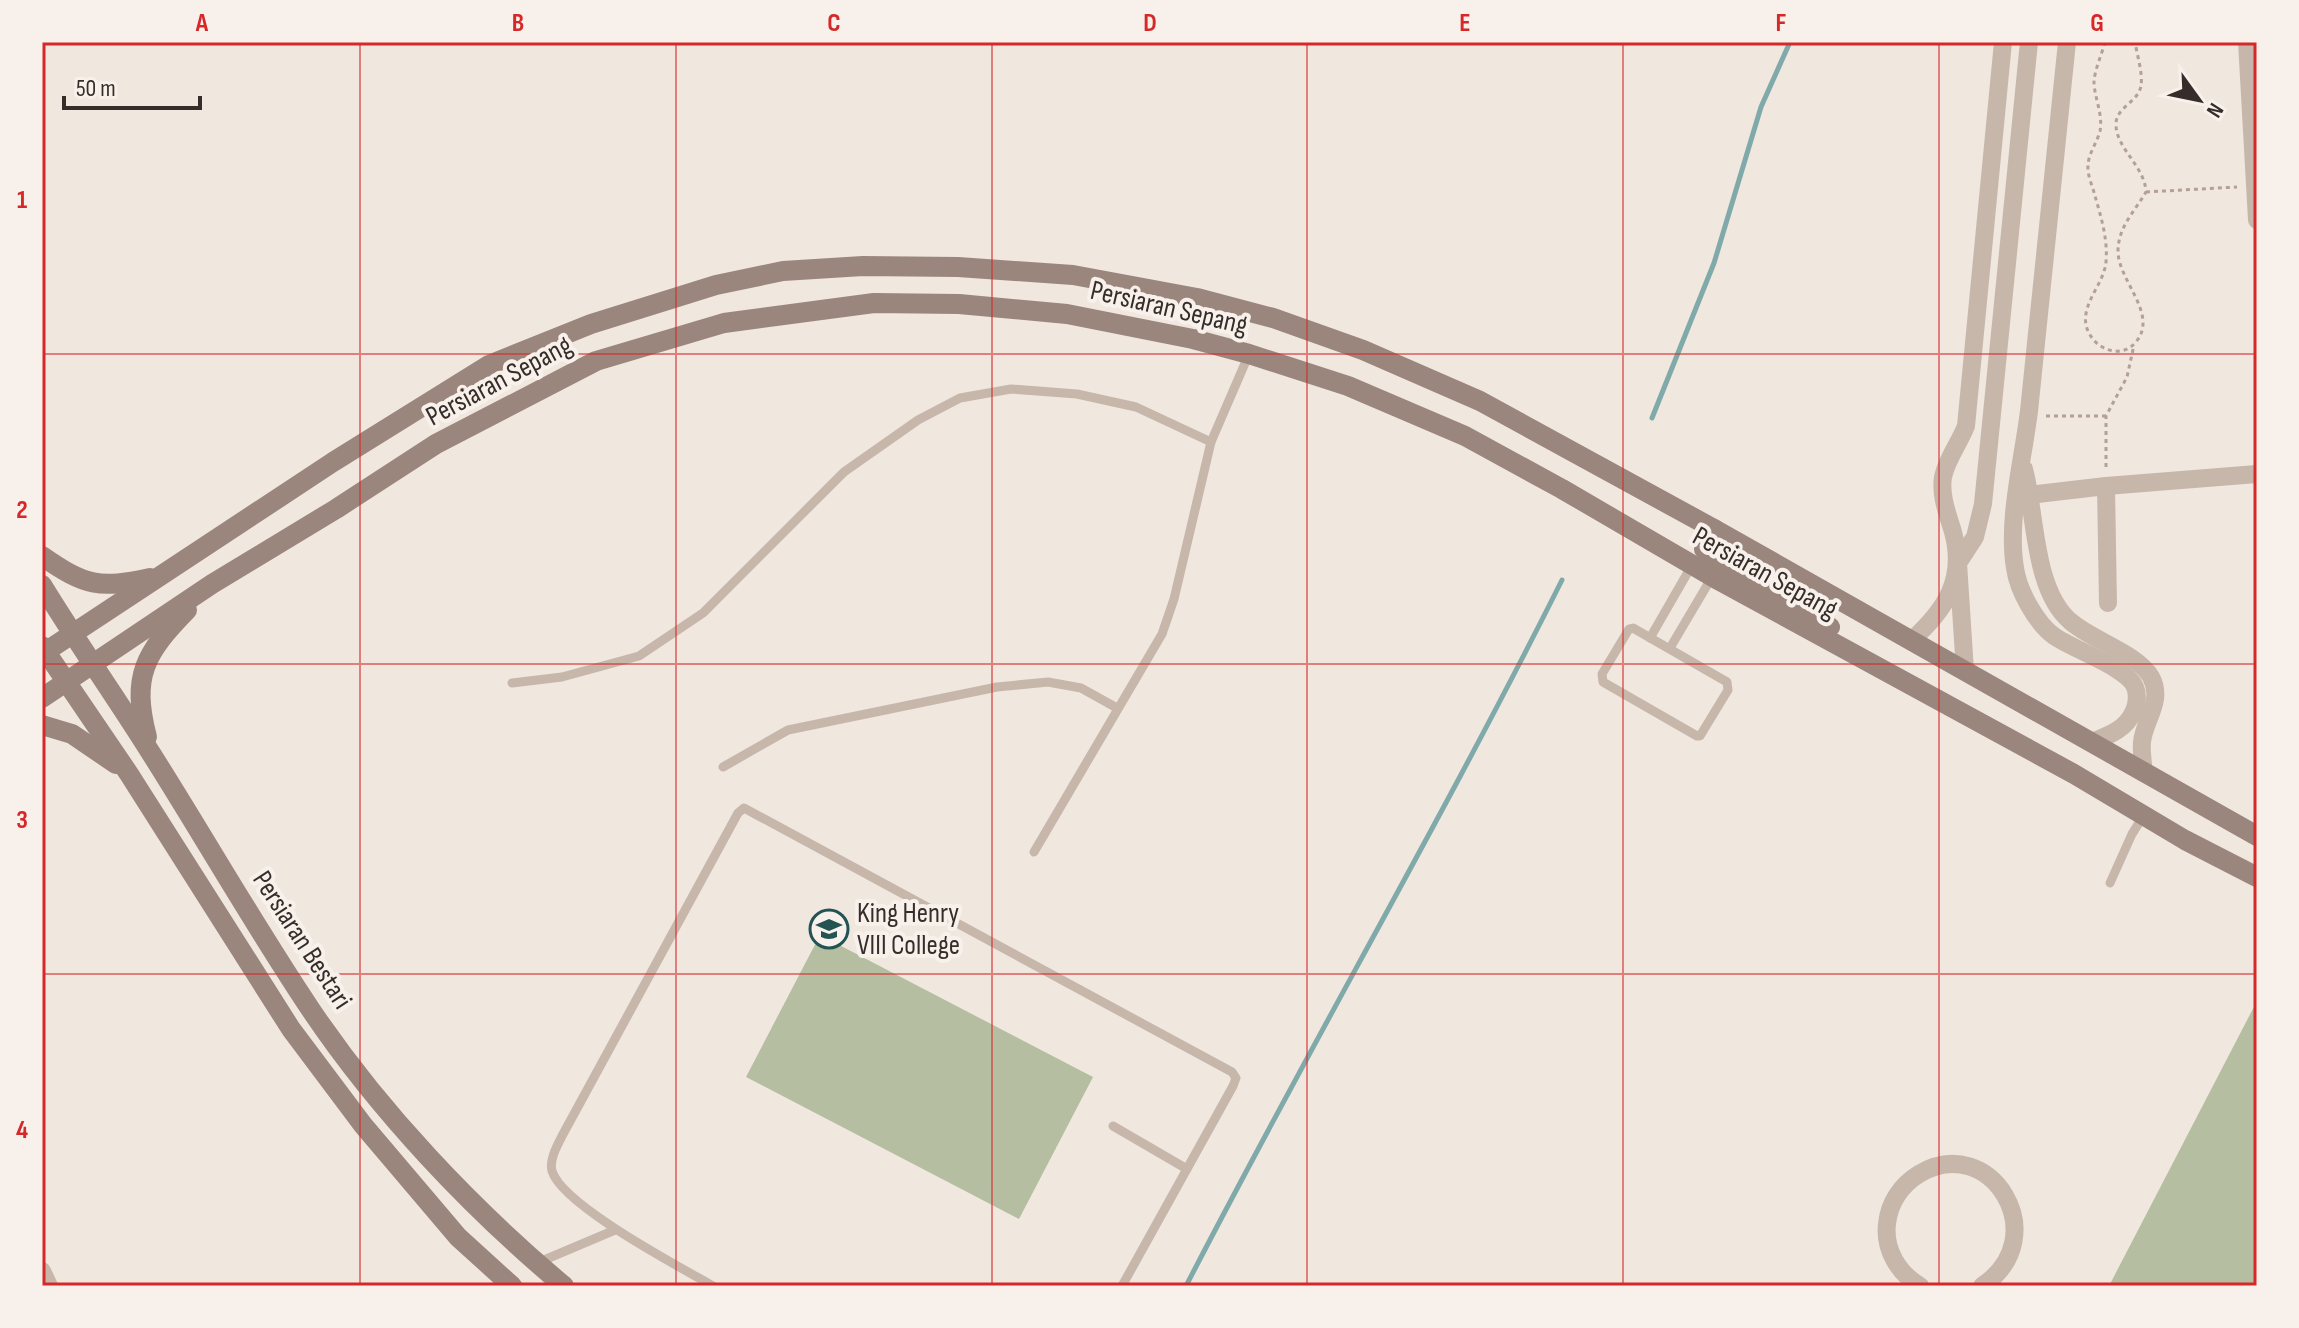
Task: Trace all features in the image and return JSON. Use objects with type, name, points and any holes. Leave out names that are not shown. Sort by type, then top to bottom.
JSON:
[{"type":"street","points":[[1965,671],[1958,563],[1944,504],[1943,478],[1952,451],[1966,426],[2003,42]]},
{"type":"street","points":[[1911,641],[1935,619],[1949,593],[1958,563],[1975,537],[1983,504],[2029,42]]},
{"type":"street","points":[[2067,42],[2022,463],[2024,496],[2040,564],[2067,619],[2135,661],[2151,676],[2155,708],[2142,742],[2144,773]]},
{"type":"street","points":[[2247,42],[2257,220]]},
{"type":"street","name":"Persiaran Sepang","points":[[43,651],[333,462],[489,365],[591,324],[716,285],[783,271],[863,266],[958,267],[1073,275],[1197,298],[1273,318],[1363,350],[1480,401],[1714,529],[2257,836]]},
{"type":"street","name":"Persiaran Sepang","points":[[42,698],[212,584],[436,444],[596,361],[724,323],[874,303],[959,304],[1067,314],[1193,339],[1348,386],[1465,436],[1712,577],[2257,877]]},
{"type":"street","points":[[2024,496],[2257,474]]},
{"type":"street","points":[[2106,486],[2108,603]]},
{"type":"street","points":[[2024,496],[2015,569],[2036,616],[2053,635],[2125,675],[2135,686],[2137,704],[2131,719],[2116,732],[2092,742]]},
{"type":"street","points":[[1714,529],[1705,541],[1704,549],[1710,556],[1822,621],[1943,702]]},
{"type":"street","points":[[42,556],[70,576],[95,585],[122,584],[156,577],[177,565]]},
{"type":"street","points":[[152,755],[139,708],[145,663],[164,633],[212,584]]},
{"type":"street","name":"Persiaran Bestari","points":[[42,585],[313,1012],[384,1105],[461,1192],[511,1242],[564,1286]]},
{"type":"street","name":"Persiaran Bestari","points":[[43,651],[129,774],[291,1029],[363,1125],[458,1237],[512,1286]]},
{"type":"street","points":[[42,725],[72,734],[129,774]]},
{"type":"street","points":[[1920,1286],[1905,1280],[1894,1260],[1888,1243],[1890,1208],[1910,1179],[1943,1165],[1960,1165],[1977,1170],[1998,1186],[2012,1208],[2016,1226],[2008,1260],[1998,1274],[1982,1286]]},
{"type":"street","points":[[42,1271],[49,1286]]},
{"type":"lane","points":[[1034,852],[1162,634],[1174,599],[1211,442],[1249,354]]},
{"type":"lane","points":[[512,683],[562,677],[639,656],[703,613],[844,472],[918,420],[960,398],[1011,389],[1077,394],[1136,407],[1211,442]]},
{"type":"lane","points":[[1650,638],[1692,565]]},
{"type":"lane","points":[[1670,648],[1712,577]]},
{"type":"lane","points":[[1629,629],[1650,638],[1727,682],[1729,686],[1700,736],[1603,682],[1601,678],[1629,629]]},
{"type":"lane","points":[[723,767],[788,730],[997,687],[1048,682],[1081,688],[1117,708]]},
{"type":"lane","points":[[713,1286],[615,1230],[562,1186],[552,1173],[555,1150],[730,827],[744,808],[1232,1072],[1236,1078],[1233,1086],[1122,1286]]},
{"type":"lane","points":[[2110,883],[2144,815]]},
{"type":"lane","points":[[1113,1126],[1187,1169]]},
{"type":"lane","points":[[537,1263],[615,1230]]},
{"type":"path","points":[[2105,42],[2094,81],[2101,112],[2100,133],[2087,167],[2106,238],[2106,265],[2085,316],[2087,329],[2102,347],[2114,353],[2123,352],[2134,345],[2142,334],[2144,323],[2141,310],[2122,272],[2118,253],[2119,239],[2129,215],[2146,192]]},
{"type":"path","points":[[2135,42],[2141,86],[2137,95],[2118,115],[2116,125],[2119,137],[2141,172],[2146,192]]},
{"type":"path","points":[[2146,192],[2255,186]]},
{"type":"path","points":[[2106,486],[2106,416],[2127,377],[2134,345]]},
{"type":"path","points":[[2028,416],[2106,416]]},
{"type":"green space","points":[[820,935],[1093,1077],[1019,1219],[746,1077]]},
{"type":"green space","points":[[2257,1001],[2257,1286],[2109,1286]]},
{"type":"waterway","points":[[1652,418],[1714,263],[1761,107],[1790,42]]},
{"type":"waterway","points":[[1186,1286],[1562,580]]},
{"type":"place","name":"King Henry VIII College","points":[[829,929]]}]
